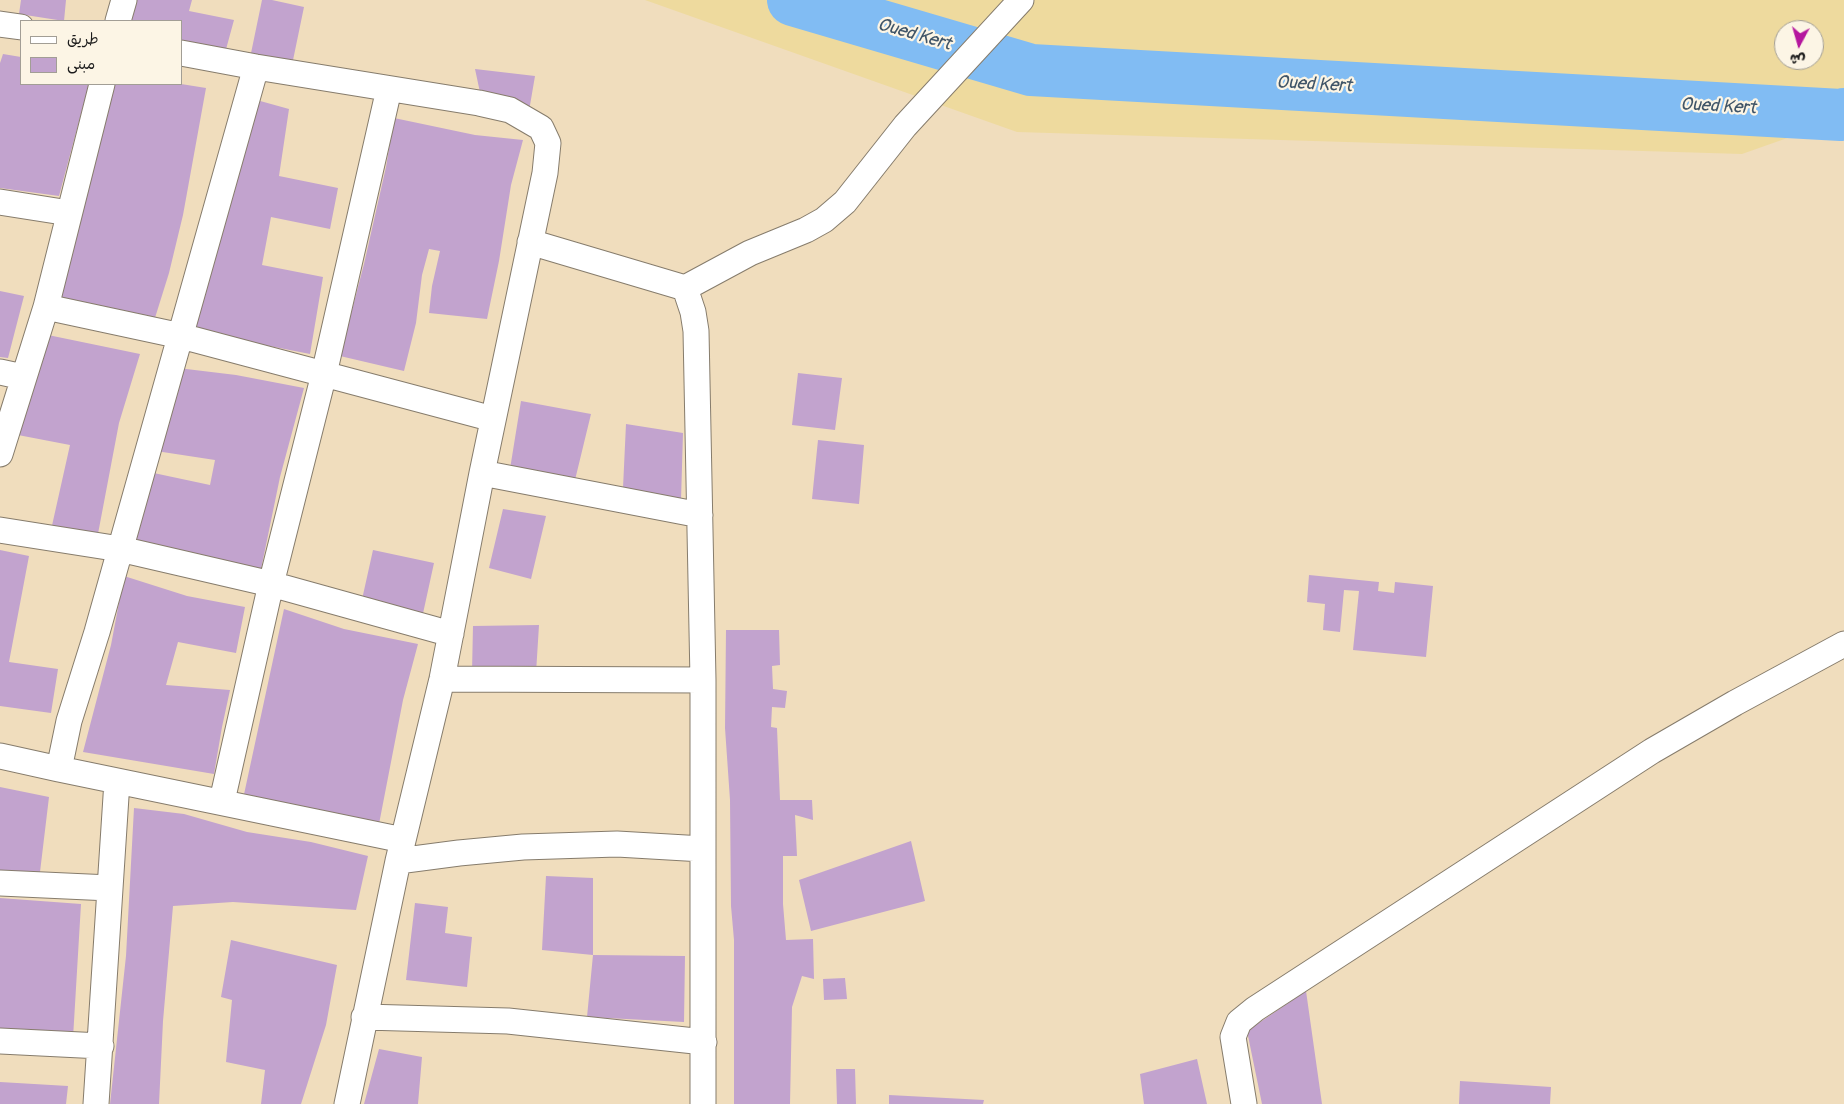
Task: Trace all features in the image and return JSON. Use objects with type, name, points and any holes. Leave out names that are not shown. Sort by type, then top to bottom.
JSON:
[{"type":"street","points":[[118,20],[124,0]]},
{"type":"street","points":[[530,242],[685,288],[750,253],[806,230],[824,220],[851,195],[905,126],[1020,0]]},
{"type":"street","points":[[0,24],[20,27]]},
{"type":"street","points":[[182,53],[479,103],[510,110],[541,128],[548,143],[544,173],[442,679],[401,850],[364,1016],[347,1104]]},
{"type":"street","points":[[59,769],[69,721],[120,550],[256,67]]},
{"type":"street","points":[[0,454],[12,375],[46,307],[102,85]]},
{"type":"street","points":[[222,801],[271,584],[324,374],[389,89]]},
{"type":"street","points":[[0,202],[69,213]]},
{"type":"street","points":[[685,288],[693,312],[696,331],[704,680],[703,1104]]},
{"type":"street","points":[[46,307],[181,336],[493,420]]},
{"type":"street","points":[[482,473],[700,515]]},
{"type":"street","points":[[0,530],[120,550],[271,584],[451,634]]},
{"type":"street","points":[[1244,1104],[1233,1037],[1239,1022],[1255,1009],[1652,751],[1735,703],[1844,644]]},
{"type":"street","points":[[442,679],[704,680]]},
{"type":"street","points":[[0,756],[222,801],[401,850],[459,853],[523,847],[616,844],[703,849]]},
{"type":"street","points":[[96,1104],[117,781]]},
{"type":"street","points":[[0,882],[110,888]]},
{"type":"street","points":[[364,1016],[508,1021],[704,1042]]},
{"type":"street","points":[[0,1041],[101,1046]]},
{"type":"sand","points":[[645,0],[1844,0],[1844,118],[1742,154],[1017,132]]},
{"type":"building","points":[[21,0],[66,0],[64,20],[19,14]]},
{"type":"building","points":[[137,0],[192,0],[189,11],[234,20],[225,53],[182,43],[182,20],[131,20]]},
{"type":"building","points":[[262,0],[272,0],[304,7],[292,65],[250,58]]},
{"type":"building","points":[[3,54],[20,57],[20,85],[89,85],[59,196],[0,188],[0,63]]},
{"type":"building","points":[[475,69],[535,76],[529,111],[481,97]]},
{"type":"building","points":[[182,84],[206,88],[183,215],[169,273],[154,321],[55,302],[110,85]]},
{"type":"building","points":[[253,99],[289,109],[279,176],[338,188],[330,229],[271,217],[262,265],[323,277],[310,354],[193,331]]},
{"type":"building","points":[[394,118],[475,135],[523,140],[511,185],[499,261],[487,319],[429,313],[432,286],[440,251],[429,249],[422,275],[416,323],[404,371],[340,356],[364,264],[386,167]]},
{"type":"building","points":[[0,291],[24,296],[8,358],[0,357]]},
{"type":"building","points":[[48,335],[140,354],[119,423],[97,539],[51,530],[70,445],[18,435]]},
{"type":"building","points":[[178,368],[236,375],[304,388],[280,477],[260,574],[130,546],[149,472],[210,485],[215,460],[156,451]]},
{"type":"building","points":[[798,373],[842,378],[835,430],[792,425]]},
{"type":"building","points":[[521,401],[591,414],[575,480],[510,469]]},
{"type":"building","points":[[626,424],[683,433],[681,500],[623,488]]},
{"type":"building","points":[[818,440],[864,445],[859,504],[812,499]]},
{"type":"building","points":[[503,509],[546,516],[531,579],[489,568]]},
{"type":"building","points":[[0,550],[29,556],[9,662],[58,669],[51,713],[0,706]]},
{"type":"building","points":[[373,550],[434,563],[422,618],[361,604]]},
{"type":"building","points":[[1309,575],[1379,582],[1378,591],[1394,593],[1395,582],[1433,586],[1426,657],[1353,650],[1359,591],[1344,590],[1340,632],[1323,630],[1325,604],[1307,602]]},
{"type":"building","points":[[124,576],[187,596],[245,607],[236,653],[178,642],[166,685],[230,690],[214,774],[83,752],[111,645]]},
{"type":"building","points":[[284,609],[344,629],[418,644],[403,700],[379,824],[243,799]]},
{"type":"building","points":[[539,625],[536,673],[472,672],[473,626]]},
{"type":"building","points":[[726,630],[779,630],[780,665],[772,666],[773,689],[787,691],[785,708],[772,707],[771,727],[777,728],[780,800],[812,800],[813,820],[795,815],[797,856],[783,856],[783,904],[786,940],[813,939],[814,979],[802,976],[792,1007],[790,1104],[734,1104],[734,940],[731,906],[730,800],[725,728]]},
{"type":"building","points":[[0,787],[49,797],[40,872],[0,871]]},
{"type":"building","points":[[134,808],[184,814],[247,832],[311,842],[368,856],[356,910],[233,902],[173,906],[163,1021],[159,1104],[110,1104],[126,956]]},
{"type":"building","points":[[911,841],[925,901],[811,931],[799,880]]},
{"type":"building","points":[[546,876],[593,878],[593,955],[542,950]]},
{"type":"building","points":[[0,898],[81,904],[73,1038],[0,1036]]},
{"type":"building","points":[[415,903],[448,907],[445,933],[472,937],[467,987],[406,980]]},
{"type":"building","points":[[231,940],[337,965],[326,1025],[301,1104],[261,1104],[265,1070],[226,1062],[232,1000],[221,997]]},
{"type":"building","points":[[593,955],[685,956],[684,1022],[587,1017]]},
{"type":"building","points":[[845,978],[847,999],[824,1000],[823,979]]},
{"type":"building","points":[[1306,991],[1322,1104],[1262,1104],[1247,1031]]},
{"type":"building","points":[[379,1049],[422,1057],[418,1104],[364,1104]]},
{"type":"building","points":[[1197,1059],[1207,1104],[1144,1104],[1140,1074]]},
{"type":"building","points":[[836,1069],[855,1069],[856,1104],[837,1104]]},
{"type":"building","points":[[1460,1081],[1551,1087],[1550,1104],[1459,1104]]},
{"type":"building","points":[[0,1082],[68,1086],[66,1104],[0,1104]]},
{"type":"building","points":[[889,1095],[984,1100],[983,1104],[889,1104]]},
{"type":"waterway","name":"Oued Kert","points":[[793,0],[1031,70],[1844,114]]}]
